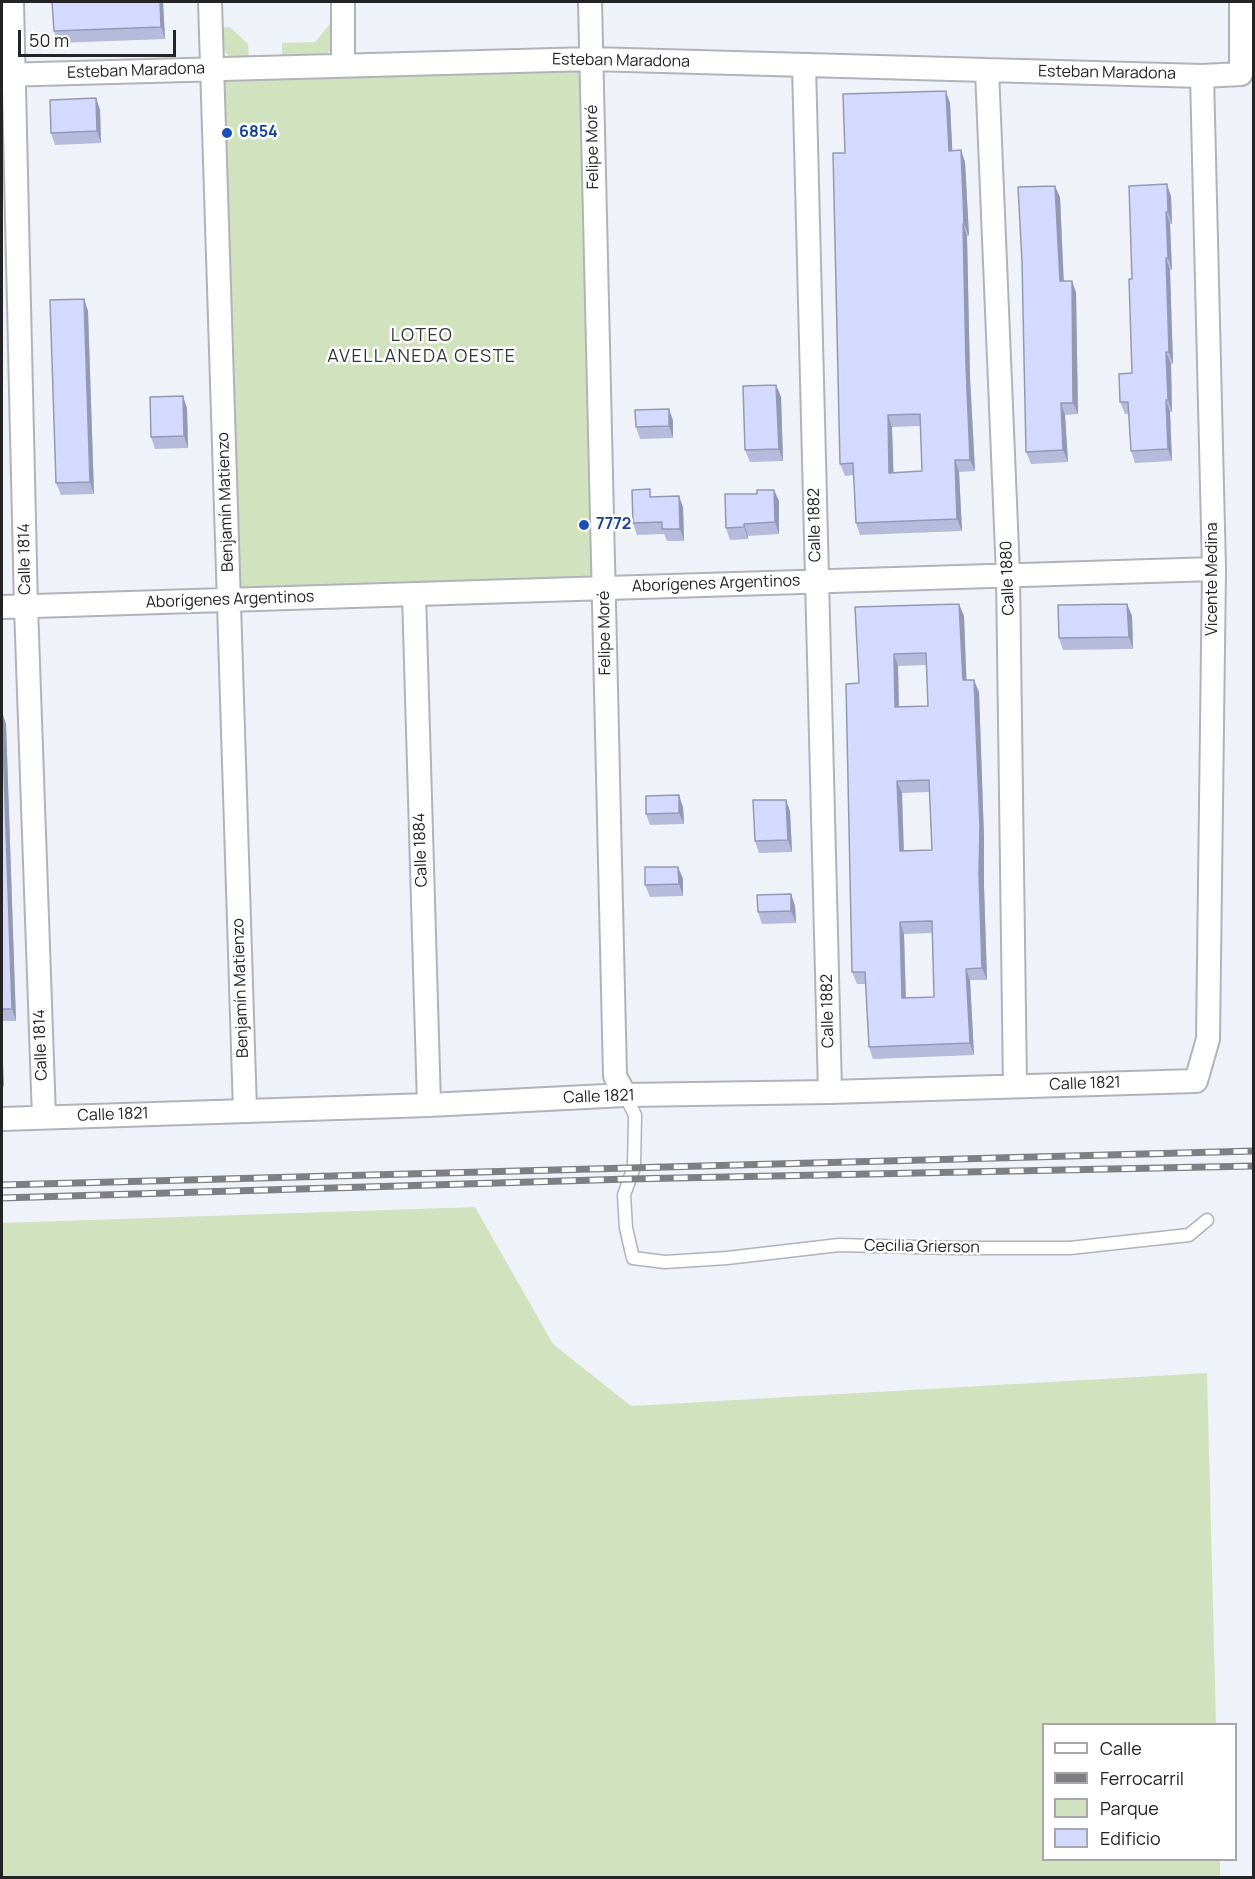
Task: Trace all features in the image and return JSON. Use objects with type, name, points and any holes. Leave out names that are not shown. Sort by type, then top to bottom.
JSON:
[{"type":"street","name":"Calle 1814","points":[[12,2],[8,75],[44,1117]]},
{"type":"street","name":"Benjamín Matienzo","points":[[210,2],[245,1111]]},
{"type":"street","points":[[343,2],[343,65]]},
{"type":"street","name":"Felipe Moré","points":[[590,2],[615,1076],[625,1095]]},
{"type":"street","name":"Esteban Maradona","points":[[8,75],[591,59],[1202,76],[1241,74],[1241,2]]},
{"type":"street","name":"Calle 1882","points":[[804,65],[830,1092]]},
{"type":"street","name":"Calle 1880","points":[[987,70],[1008,575],[1015,1086]]},
{"type":"street","name":"Vicente Medina","points":[[1196,1081],[1208,1039],[1214,569],[1202,76]]},
{"type":"street","name":"Aborígenes Argentinos","points":[[2,608],[1214,569]]},
{"type":"street","name":"Calle 1884","points":[[414,594],[429,1105]]},
{"type":"street","name":"Calle 1821","points":[[2,1119],[429,1105],[625,1095],[830,1092],[1196,1081]]},
{"type":"lane","name":"Felipe Moré","points":[[625,1095],[635,1115],[634,1167],[624,1195],[626,1228],[633,1258]]},
{"type":"lane","name":"Cecilia Grierson","points":[[633,1258],[665,1262],[727,1258],[839,1245],[1070,1248],[1189,1235],[1207,1220]]},
{"type":"green space","points":[[330,24],[331,50],[323,57],[282,58],[282,43],[315,42]]},
{"type":"green space","points":[[230,27],[248,44],[249,59],[233,59],[220,44],[218,28]]},
{"type":"green space","points":[[591,59],[604,588],[229,600],[213,69]]},
{"type":"green space","points":[[475,1207],[553,1344],[631,1406],[1207,1373],[1216,1723],[1042,1723],[1042,1861],[1220,1861],[1220,1877],[2,1877],[2,1223]]},
{"type":"building","points":[[52,2],[160,2],[161,27],[54,31]]},
{"type":"building","points":[[946,91],[949,151],[961,150],[964,224],[970,460],[955,460],[957,519],[856,523],[853,463],[840,464],[833,153],[845,153],[843,94]],"holes":[[[920,414],[922,471],[889,473],[888,415]]]},
{"type":"building","points":[[96,98],[97,131],[51,133],[50,100]]},
{"type":"building","points":[[1167,184],[1168,258],[1166,258],[1169,352],[1166,352],[1168,400],[1166,400],[1168,449],[1131,451],[1128,402],[1120,402],[1119,374],[1132,373],[1129,186]]},
{"type":"building","points":[[1055,186],[1060,281],[1072,281],[1073,403],[1061,403],[1063,450],[1026,452],[1018,187]]},
{"type":"building","points":[[84,299],[90,482],[56,483],[50,300]]},
{"type":"building","points":[[776,385],[779,449],[745,450],[743,386]]},
{"type":"building","points":[[183,396],[184,436],[151,437],[150,397]]},
{"type":"building","points":[[669,409],[669,426],[636,427],[635,410]]},
{"type":"building","points":[[650,489],[650,497],[679,496],[680,529],[662,529],[662,522],[633,523],[632,490]]},
{"type":"building","points":[[757,490],[774,490],[775,522],[726,528],[725,494],[757,494]]},
{"type":"building","points":[[959,604],[963,680],[974,680],[980,826],[982,968],[966,969],[970,1043],[869,1047],[865,972],[852,972],[846,684],[859,683],[855,607]],"holes":[[[926,653],[928,706],[895,707],[894,654]],[[929,780],[932,850],[900,851],[897,781]],[[932,921],[934,997],[902,998],[900,922]]]},
{"type":"building","points":[[1127,604],[1129,637],[1059,638],[1058,605]]},
{"type":"building","points":[[2,712],[12,1009],[2,1009]]},
{"type":"building","points":[[679,795],[679,813],[646,814],[646,796]]},
{"type":"building","points":[[753,800],[786,800],[788,840],[755,841]]},
{"type":"building","points":[[645,867],[678,867],[679,884],[645,885]]},
{"type":"building","points":[[791,894],[791,911],[758,912],[757,895]]},
{"type":"railway","points":[[2,1185],[1254,1151]]},
{"type":"railway","points":[[2,1198],[629,1179],[1254,1166]]},
{"type":"place","name":"6854","points":[[227,133]]},
{"type":"place","name":"7772","points":[[584,525]]},
{"type":"district","name":"LOTEO AVELLANEDA OESTE","points":[[422,346]]}]
